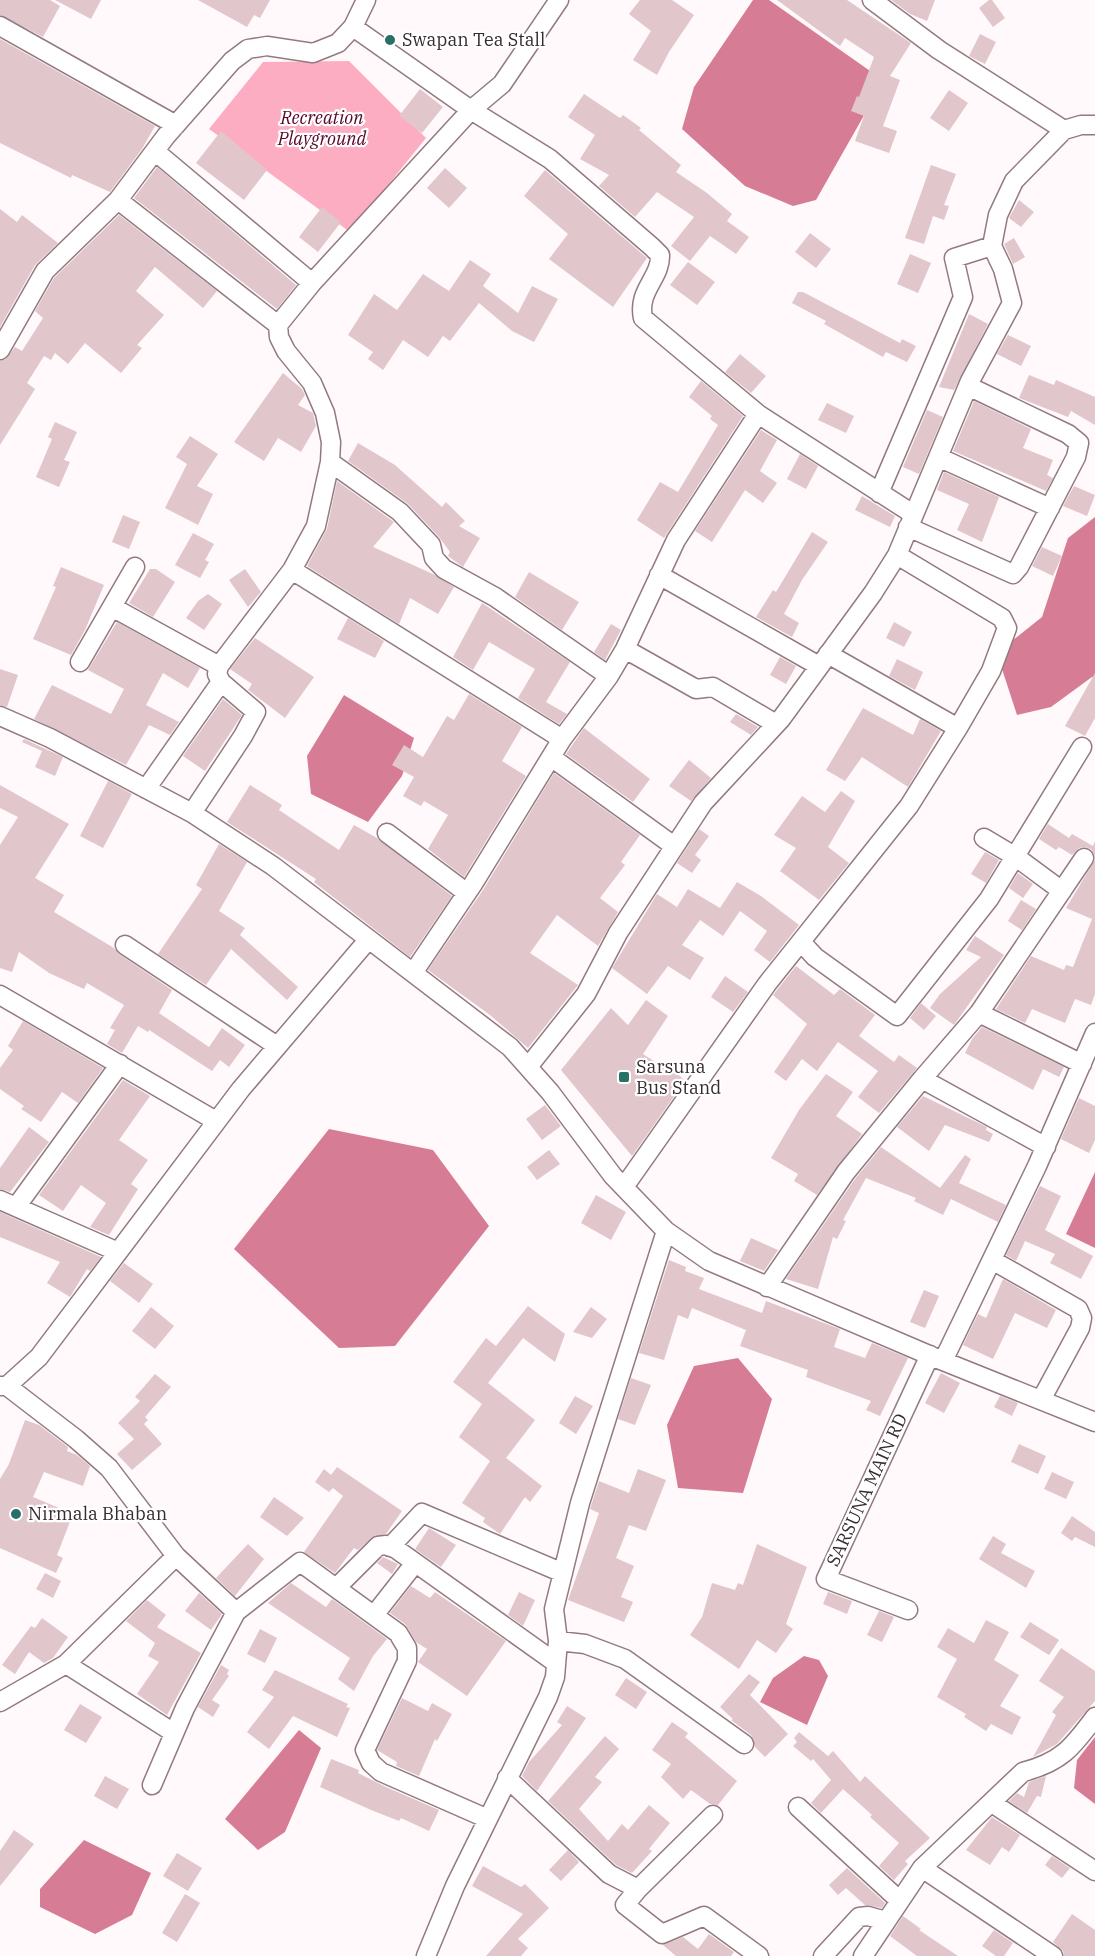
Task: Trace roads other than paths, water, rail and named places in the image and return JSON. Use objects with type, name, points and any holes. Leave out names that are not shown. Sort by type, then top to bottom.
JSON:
[{"type":"street","points":[[0,350],[45,271],[118,200],[176,125],[232,61],[248,49],[267,46],[313,52],[338,43],[353,27],[366,0]]},
{"type":"street","points":[[278,325],[312,283],[471,110],[502,84],[558,0]]},
{"type":"street","points":[[872,0],[939,50],[1064,130]]},
{"type":"street","points":[[0,26],[176,125]]},
{"type":"street","points":[[353,27],[471,110],[550,159],[652,247],[660,255],[660,260],[645,288],[641,306],[643,318],[758,414],[879,493],[910,521],[1013,574],[1019,567],[1076,458],[1079,443],[1068,434],[968,386]]},
{"type":"street","points":[[528,1067],[586,994],[618,933],[674,846],[717,786],[776,724],[873,593],[897,555],[968,386],[1012,303],[1003,269],[992,246],[998,215],[1014,181],[1064,130],[1081,125],[1095,125]]},
{"type":"street","points":[[156,152],[312,283]]},
{"type":"street","points":[[118,200],[278,325],[282,344],[312,383],[325,413],[331,442],[330,462],[316,526],[292,570],[220,674],[146,789]]},
{"type":"street","points":[[879,493],[963,297],[954,258],[992,246]]},
{"type":"street","points":[[413,973],[467,894],[562,739],[609,676],[625,649],[676,540],[758,414]]},
{"type":"street","points":[[938,457],[1050,508]]},
{"type":"street","points":[[330,462],[400,512],[430,545],[434,558],[444,569],[495,597],[609,676]]},
{"type":"street","points":[[624,1187],[767,984],[909,806],[991,671],[1007,628],[1002,618],[897,555]]},
{"type":"street","points":[[80,662],[135,567]]},
{"type":"street","points":[[292,570],[562,739]]},
{"type":"street","points":[[659,575],[958,728]]},
{"type":"street","points":[[112,607],[220,674],[256,712],[243,736],[192,813]]},
{"type":"street","points":[[625,649],[696,689],[713,687],[776,724]]},
{"type":"street","points":[[0,716],[50,738],[192,813],[273,866],[510,1047],[624,1187],[666,1231],[709,1260],[767,1287],[1095,1422]]},
{"type":"street","points":[[801,942],[815,957],[897,1016],[989,899],[1082,747]]},
{"type":"street","points":[[551,757],[674,846]]},
{"type":"street","points":[[387,833],[467,894]]},
{"type":"street","points":[[984,838],[1016,857],[1062,891]]},
{"type":"street","points":[[767,1287],[846,1172],[979,1012],[1084,858]]},
{"type":"street","points":[[236,1612],[176,1556],[109,1468],[4,1386],[39,1357],[216,1121],[368,939]]},
{"type":"street","points":[[125,945],[277,1046]]},
{"type":"street","points":[[0,995],[216,1121]]},
{"type":"street","points":[[979,1012],[1082,1064]]},
{"type":"street","points":[[937,1358],[992,1260],[1046,1147],[1095,1033]]},
{"type":"street","points":[[117,1251],[8,1203],[120,1064]]},
{"type":"street","points":[[922,1079],[1046,1147]]},
{"type":"street","points":[[426,1956],[455,1886],[548,1697],[556,1663],[558,1641],[554,1609],[583,1492],[666,1231]]},
{"type":"street","points":[[992,1260],[1078,1309],[1082,1318],[1080,1328],[1041,1400]]},
{"type":"street","name":"SARSUNA MAIN RD","points":[[908,1610],[826,1579],[937,1358]]},
{"type":"street","points":[[390,1547],[422,1513],[563,1573]]},
{"type":"street","points":[[337,1587],[378,1546],[390,1547],[556,1663]]},
{"type":"street","points":[[0,1702],[66,1664],[176,1556]]},
{"type":"street","points":[[152,1785],[174,1733],[236,1612],[300,1562],[375,1614],[398,1634],[407,1648],[406,1661],[365,1750],[371,1763],[381,1772],[488,1819]]},
{"type":"street","points":[[375,1614],[415,1563]]},
{"type":"street","points":[[558,1641],[585,1644],[625,1659],[744,1744]]},
{"type":"street","points":[[66,1664],[174,1733]]},
{"type":"street","points":[[863,1956],[922,1868],[1023,1772],[1044,1767],[1067,1753],[1095,1717]]},
{"type":"street","points":[[507,1778],[609,1874],[638,1889]]},
{"type":"street","points":[[992,1803],[1095,1871]]},
{"type":"street","points":[[798,1807],[900,1901]]},
{"type":"street","points":[[713,1815],[638,1889],[625,1905],[662,1934],[704,1916],[759,1956]]},
{"type":"street","points":[[922,1868],[1053,1956]]},
{"type":"street","points":[[823,1956],[859,1917],[868,1916],[886,1922]]},
{"type":"place","name":"Swapan Tea Stall","points":[[390,40]]},
{"type":"place","name":"Sarsuna Bus Stand","points":[[624,1077]]},
{"type":"place","name":"Nirmala Bhaban","points":[[16,1514]]},
{"type":"park label","name":"Recreation Playground","points":[[322,128]]}]
